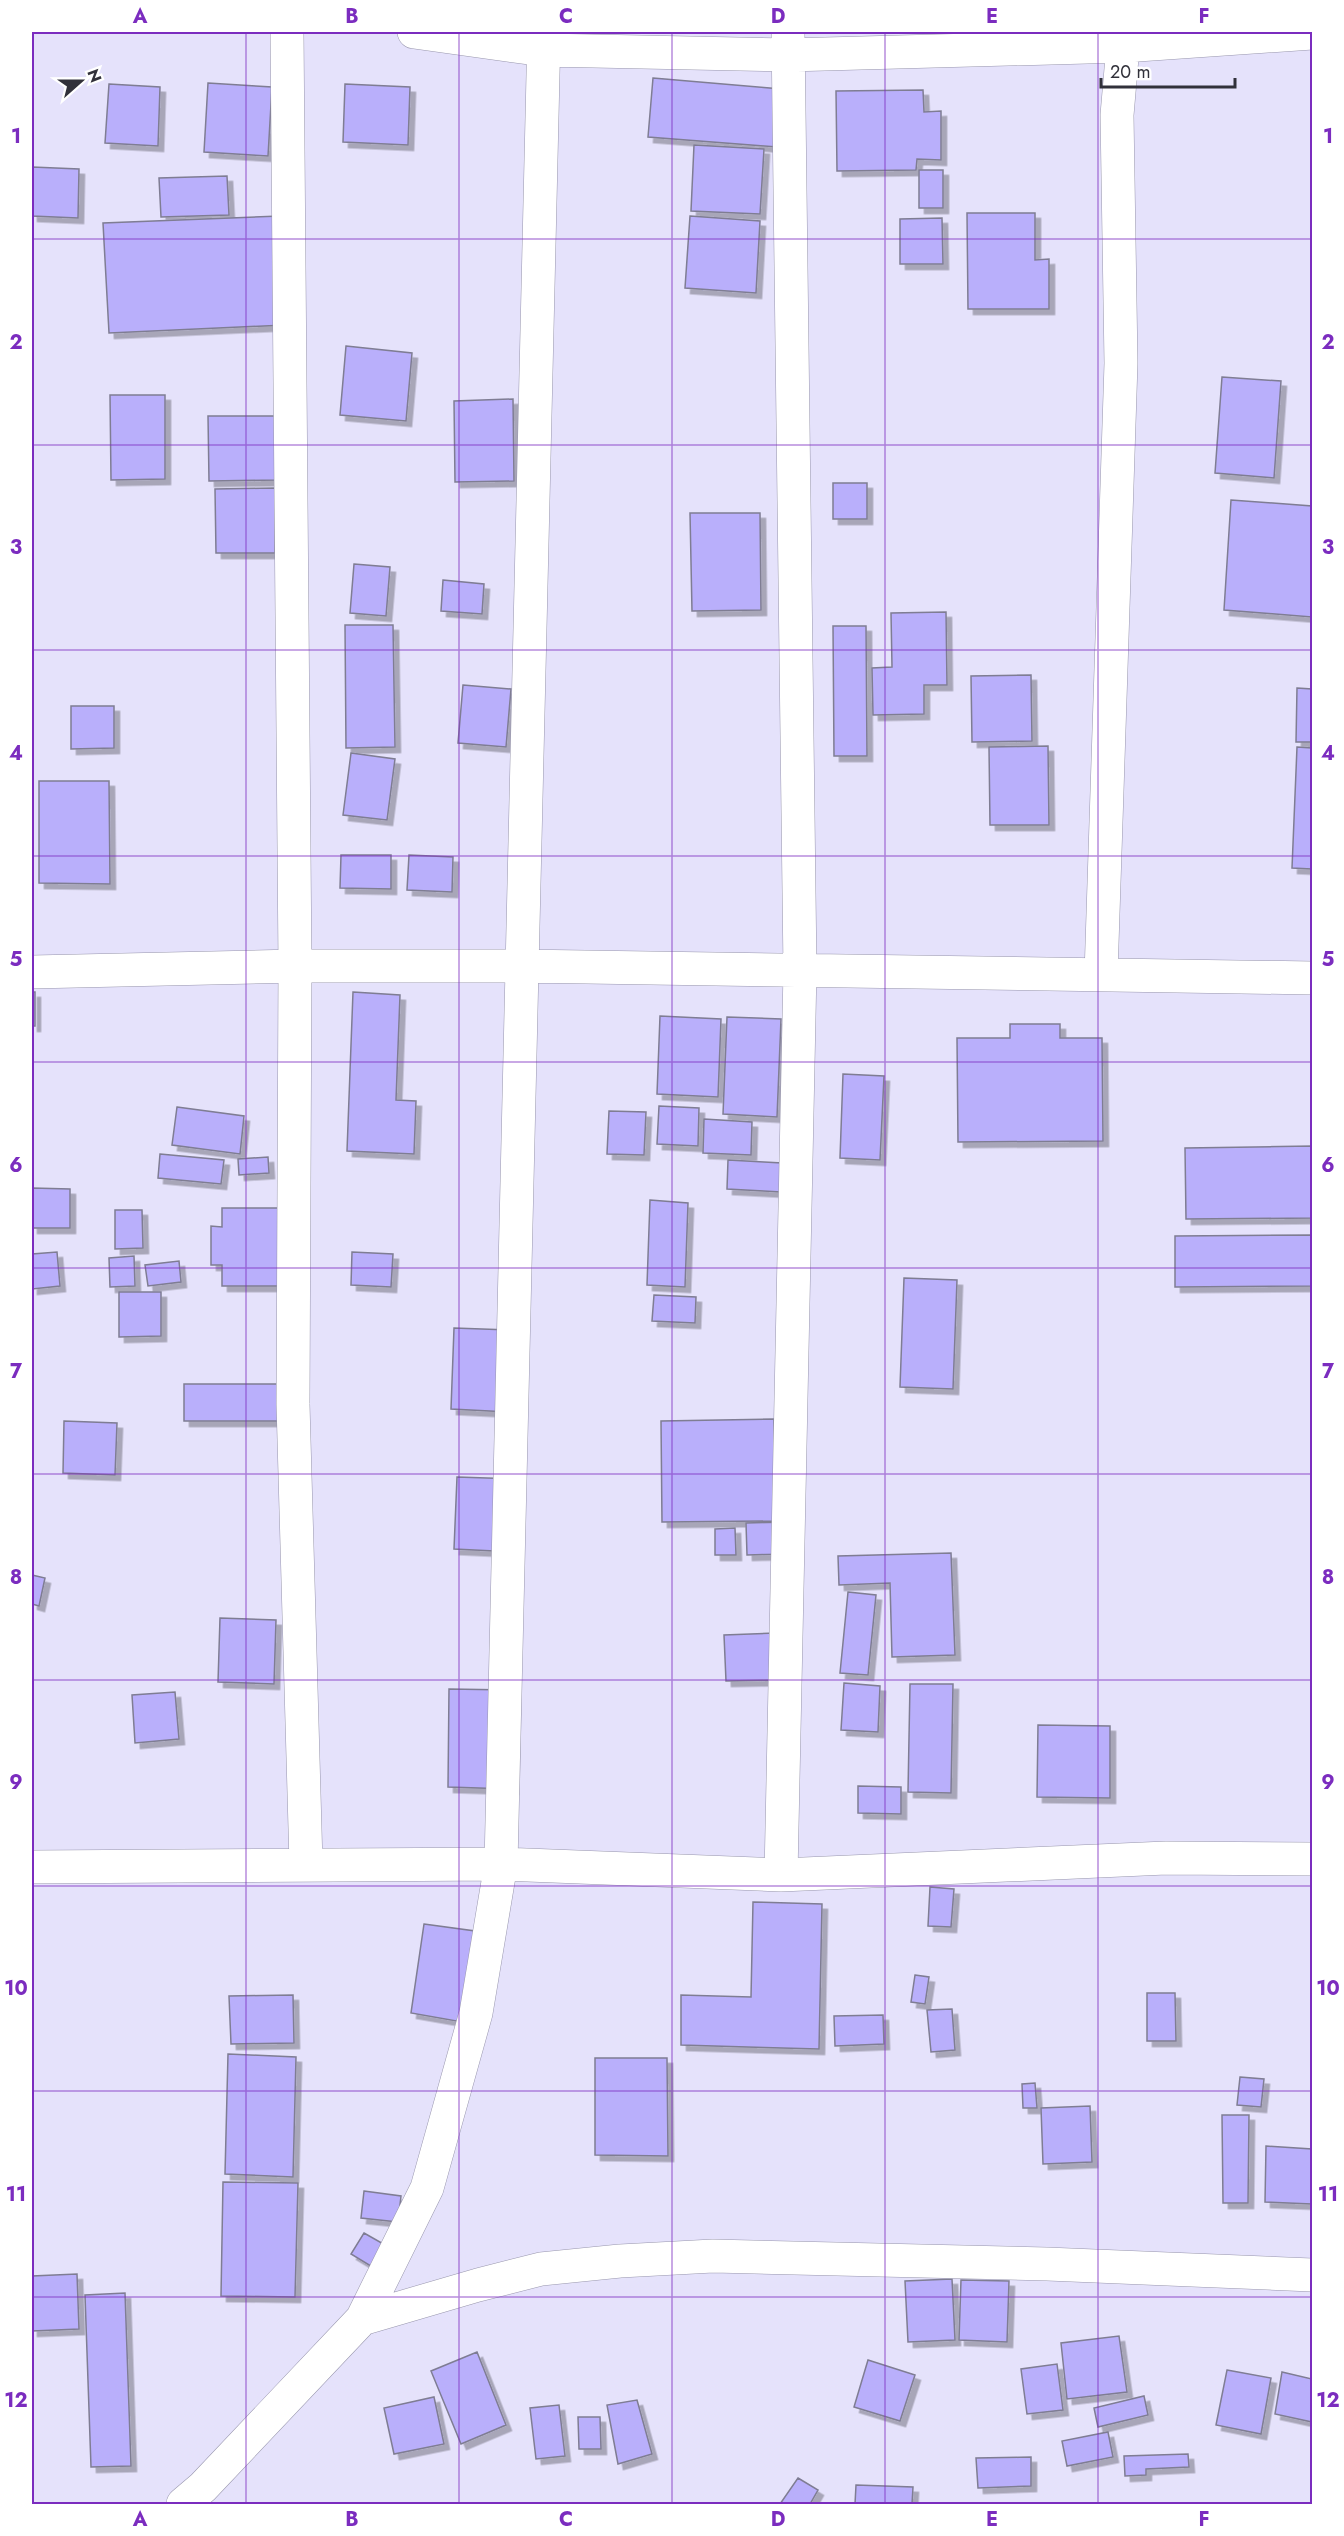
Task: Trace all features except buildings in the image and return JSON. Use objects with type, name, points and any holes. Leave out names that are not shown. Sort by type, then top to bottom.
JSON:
[{"type":"street","points":[[287,32],[295,966],[293,1404],[306,1864]]},
{"type":"street","points":[[414,32],[544,41],[1123,46],[1312,33]]},
{"type":"street","points":[[183,2505],[203,2487],[362,2319],[427,2188],[476,2013],[501,1864],[544,41]]},
{"type":"street","points":[[781,1875],[800,970],[788,43]]},
{"type":"street","points":[[1101,975],[1121,363],[1117,115],[1123,46]]},
{"type":"street","points":[[32,972],[295,966],[521,966],[1312,978]]},
{"type":"street","points":[[32,1867],[501,1864],[781,1875],[1166,1858],[1312,1858]]},
{"type":"street","points":[[362,2319],[541,2269],[620,2261],[714,2256],[1047,2264],[1312,2275]]}]
